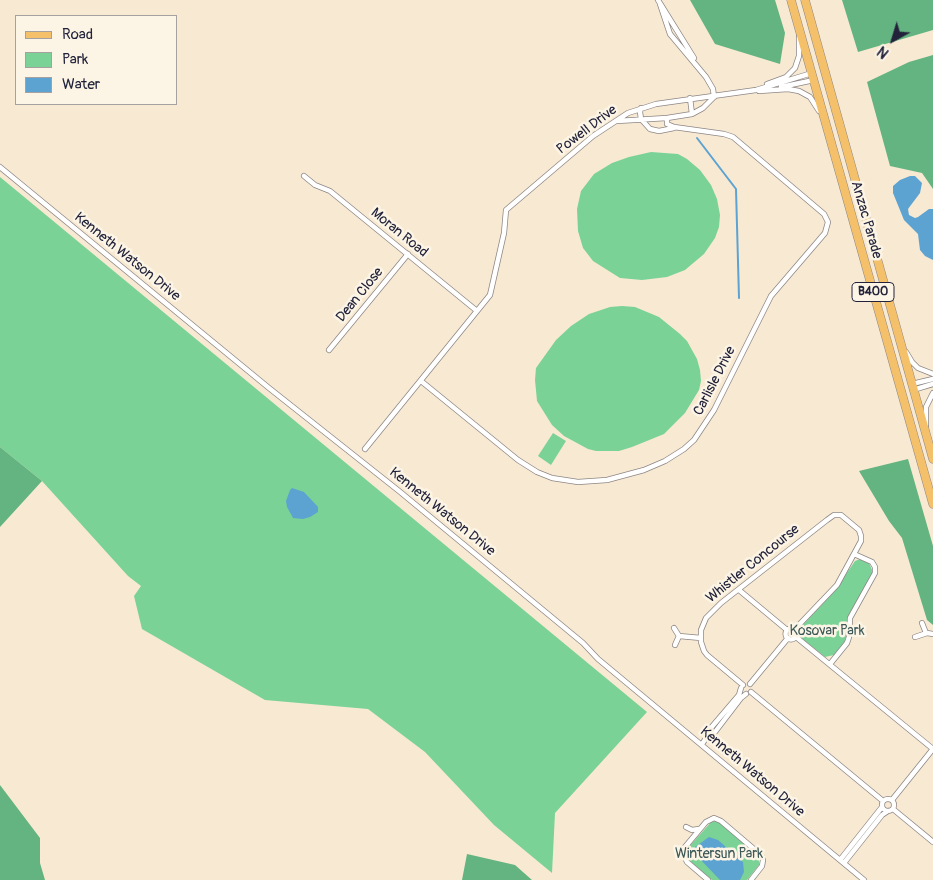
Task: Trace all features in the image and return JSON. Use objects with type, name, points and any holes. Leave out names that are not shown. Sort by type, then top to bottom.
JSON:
[{"type":"main road","name":"Anzac Parade","points":[[791,0],[933,504]]},
{"type":"main road","name":"Anzac Parade","points":[[805,0],[933,459]]},
{"type":"main road","points":[[813,77],[825,72]]},
{"type":"main road","points":[[901,390],[912,387]]},
{"type":"street","points":[[613,122],[692,114],[703,108],[714,97],[711,85],[659,2]]},
{"type":"street","points":[[659,2],[671,35],[701,70]]},
{"type":"street","points":[[747,92],[784,78],[792,72],[799,56],[798,24]]},
{"type":"street","name":"Powell Drive","points":[[478,311],[490,296],[493,288],[504,233],[506,210],[593,136],[613,122],[625,114],[642,107],[690,98],[714,97],[786,86],[813,77]]},
{"type":"street","points":[[747,92],[788,89],[803,92],[816,105],[828,133]]},
{"type":"street","points":[[690,98],[692,114]]},
{"type":"street","points":[[641,120],[640,112],[642,107]]},
{"type":"street","points":[[667,118],[668,124],[678,128]]},
{"type":"street","name":"Carlisle Drive","points":[[420,381],[518,460],[537,472],[552,478],[580,482],[607,480],[644,470],[665,461],[691,443],[714,410],[770,296],[825,234],[828,222],[824,214],[735,138],[724,134],[678,128],[652,130],[641,120]]},
{"type":"street","name":"Kenneth Watson Drive","points":[[0,167],[583,642],[598,660],[702,744],[864,880]]},
{"type":"street","name":"Moran Road","points":[[304,176],[315,185],[330,191],[478,311]]},
{"type":"street","name":"Dean Close","points":[[329,350],[408,254]]},
{"type":"street","points":[[365,449],[478,311]]},
{"type":"street","points":[[900,340],[914,365],[922,371],[933,374]]},
{"type":"street","points":[[912,387],[933,379]]},
{"type":"street","points":[[912,387],[933,384]]},
{"type":"street","points":[[927,436],[926,407],[933,393]]},
{"type":"street","name":"Whistler Concourse","points":[[701,638],[703,624],[711,612],[832,516],[843,516],[857,527],[860,532],[861,540],[854,554]]},
{"type":"street","points":[[795,629],[831,592],[854,554],[872,562],[875,567],[875,573],[850,618],[850,637],[830,664]]},
{"type":"street","points":[[739,590],[787,630]]},
{"type":"street","points":[[922,623],[926,633]]},
{"type":"street","points":[[674,628],[679,636]]},
{"type":"street","points":[[787,630],[790,628],[795,629]]},
{"type":"street","points":[[795,629],[796,637]]},
{"type":"street","points":[[787,630],[785,633],[788,638]]},
{"type":"street","points":[[915,637],[926,633],[933,634]]},
{"type":"street","points":[[679,636],[701,638],[702,646],[707,655],[742,686],[743,692],[749,693],[883,801]]},
{"type":"street","points":[[675,645],[679,636]]},
{"type":"street","points":[[796,637],[933,749],[892,800]]},
{"type":"street","points":[[742,686],[750,684],[788,638],[796,637]]},
{"type":"street","points":[[709,734],[715,732],[741,698],[749,693],[752,688],[750,684]]},
{"type":"street","points":[[702,744],[710,729],[738,695],[742,686]]},
{"type":"street","points":[[883,801],[887,798],[892,800]]},
{"type":"street","points":[[842,861],[882,815],[890,810],[894,804],[892,800]]},
{"type":"street","points":[[842,861],[882,807],[883,801]]},
{"type":"street","points":[[882,807],[890,810],[933,842]]},
{"type":"street","points":[[707,880],[683,856],[684,849],[690,841],[701,828],[711,819],[715,818],[761,855],[762,864],[751,880]]},
{"type":"street","points":[[690,841],[690,834],[686,827],[695,830],[701,828]]},
{"type":"street","points":[[698,872],[699,880]]},
{"type":"street","points":[[757,872],[757,880]]},
{"type":"green space","points":[[690,0],[775,0],[785,33],[780,64],[715,44]]},
{"type":"green space","points":[[842,0],[933,0],[933,30],[858,52]]},
{"type":"green space","points":[[933,55],[933,189],[922,173],[890,166],[867,82],[909,62]]},
{"type":"green space","points":[[651,152],[678,154],[700,170],[711,185],[717,199],[720,215],[719,227],[715,238],[704,254],[685,270],[667,277],[642,280],[620,278],[593,261],[583,248],[578,231],[577,209],[581,191],[594,174],[612,163]]},
{"type":"green space","points":[[0,177],[647,712],[555,813],[552,873],[494,825],[425,752],[368,709],[265,700],[142,629],[134,596],[141,586],[128,576],[42,481],[0,447]]},
{"type":"green space","points":[[610,307],[635,307],[659,317],[680,334],[687,341],[697,359],[701,381],[699,390],[685,413],[664,434],[619,451],[596,451],[588,449],[564,436],[552,425],[537,401],[536,368],[556,340],[571,326],[589,314]]},
{"type":"green space","points":[[553,433],[566,441],[551,465],[538,456]]},
{"type":"green space","points":[[0,447],[42,481],[0,527]]},
{"type":"green space","points":[[908,459],[933,546],[933,625],[927,620],[902,538],[889,521],[859,471]]},
{"type":"green space","name":"Kosovar Park","points":[[860,559],[869,563],[873,572],[851,612],[845,641],[834,655],[825,657],[800,637],[799,629],[833,593],[855,561]]},
{"type":"green space","points":[[0,785],[40,838],[40,863],[45,880],[0,880]]},
{"type":"green space","name":"Wintersun Park","points":[[712,821],[719,822],[759,857],[759,865],[747,880],[712,880],[687,859],[685,855],[687,849]]},
{"type":"green space","points":[[467,854],[515,865],[532,880],[462,880]]},
{"type":"water","points":[[915,176],[922,183],[920,193],[908,209],[909,215],[915,218],[929,209],[933,209],[933,260],[925,256],[920,250],[918,234],[904,220],[893,193],[893,186],[900,180]]},
{"type":"water","points":[[292,488],[304,492],[318,507],[318,512],[303,519],[293,518],[286,501]]},
{"type":"water","points":[[709,837],[718,840],[743,862],[744,872],[740,880],[720,880],[697,856],[694,851],[695,847]]},
{"type":"waterway","points":[[697,138],[736,189],[739,298]]}]
